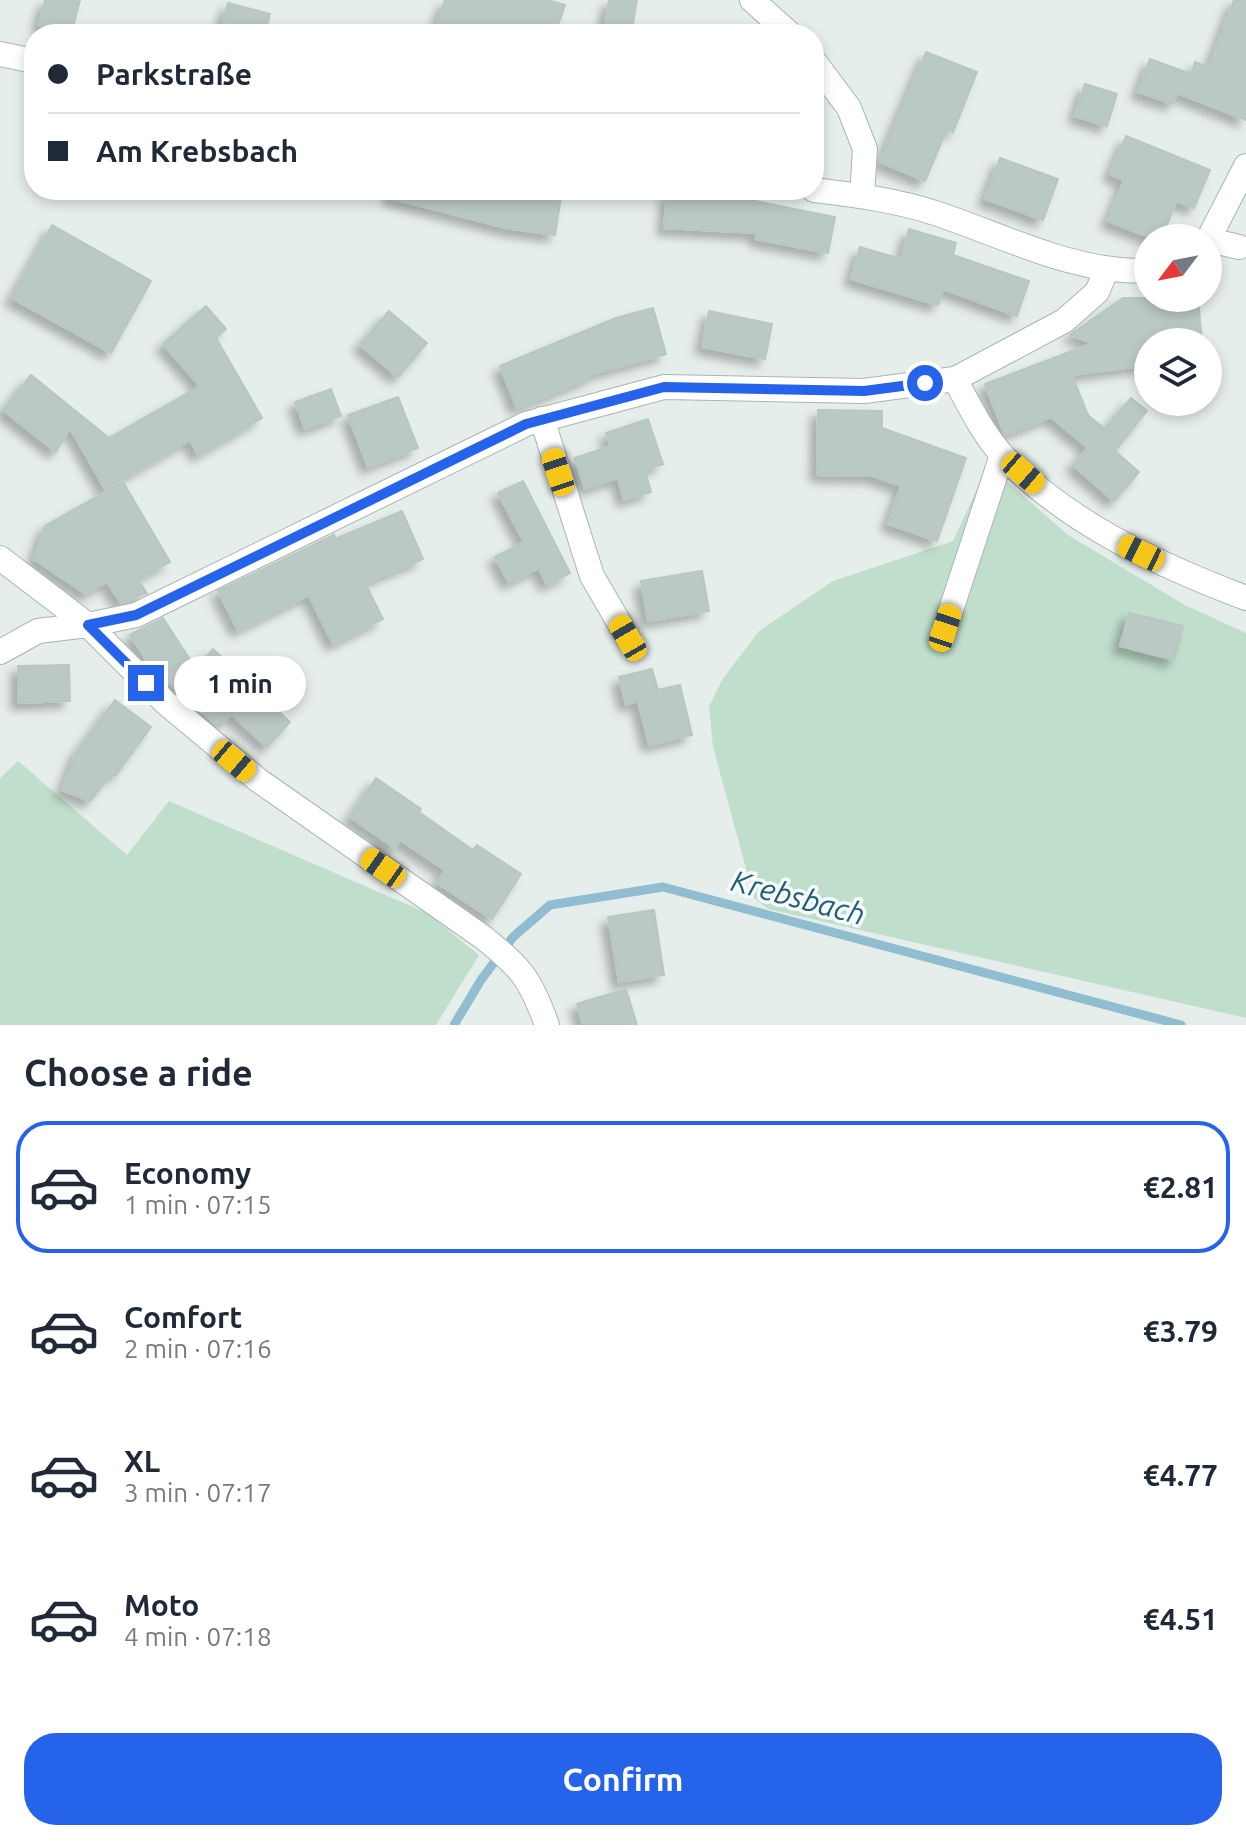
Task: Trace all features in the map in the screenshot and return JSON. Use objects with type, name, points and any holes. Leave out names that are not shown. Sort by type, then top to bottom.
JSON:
[{"type":"street","points":[[752,0],[779,24]]},
{"type":"street","points":[[0,54],[24,59]]},
{"type":"street","points":[[824,74],[849,108],[865,149],[862,196]]},
{"type":"street","points":[[1216,224],[1246,166]]},
{"type":"street","points":[[824,191],[862,196],[933,212],[1034,250],[1106,271],[1134,271]]},
{"type":"street","points":[[1222,243],[1239,247]]},
{"type":"street","points":[[0,652],[38,631],[136,615],[526,424],[542,419],[664,387],[864,391],[955,379],[1064,321],[1097,292],[1106,271]]},
{"type":"street","points":[[955,379],[1002,455],[1044,492],[1119,543],[1186,575],[1246,598]]},
{"type":"street","points":[[542,419],[592,576],[628,638]]},
{"type":"street","points":[[945,628],[1002,455]]},
{"type":"street","points":[[0,558],[88,625],[166,703],[258,780],[484,938],[517,965],[534,990],[547,1025]]},
{"type":"green space","points":[[988,465],[1068,535],[1185,605],[1246,633],[1246,1018],[768,909],[754,898],[713,747],[709,707],[722,680],[759,631],[833,581],[953,541]]},
{"type":"green space","points":[[18,761],[127,855],[169,801],[427,913],[479,955],[436,1025],[0,1025],[0,778]]},
{"type":"building","points":[[45,0],[80,0],[74,24],[39,24]]},
{"type":"building","points":[[445,0],[548,0],[565,5],[558,24],[437,24]]},
{"type":"building","points":[[609,0],[637,0],[633,24],[605,24]]},
{"type":"building","points":[[1234,0],[1246,0],[1246,120],[1177,93],[1173,104],[1138,92],[1150,59],[1191,74],[1195,62],[1209,67]]},
{"type":"building","points":[[228,3],[270,14],[268,24],[222,24]]},
{"type":"building","points":[[926,52],[977,72],[953,132],[947,129],[925,181],[880,162]]},
{"type":"building","points":[[1085,84],[1117,94],[1107,126],[1075,116]]},
{"type":"building","points":[[1126,136],[1210,170],[1194,208],[1176,201],[1167,224],[1134,224],[1134,231],[1108,221],[1124,180],[1110,174]]},
{"type":"building","points":[[1000,158],[1058,179],[1043,220],[985,199]]},
{"type":"building","points":[[398,200],[560,200],[555,235],[506,228]]},
{"type":"building","points":[[666,200],[755,201],[835,217],[828,253],[756,239],[757,233],[664,228]]},
{"type":"building","points":[[52,225],[151,281],[111,353],[12,298]]},
{"type":"building","points":[[909,229],[956,243],[953,255],[1029,281],[1017,316],[943,289],[938,305],[851,279],[860,247],[901,259]]},
{"type":"building","points":[[1123,298],[1134,298],[1134,312],[1199,312],[1201,328],[1134,328],[1134,367],[1072,375],[1088,415],[1105,429],[1131,398],[1134,400],[1134,416],[1143,416],[1115,451],[1139,472],[1114,501],[1073,465],[1088,448],[1051,417],[1005,435],[985,384],[1093,343],[1070,335]]},
{"type":"building","points":[[206,306],[226,329],[216,338],[262,418],[198,455],[190,440],[105,489],[70,428],[56,452],[3,410],[31,375],[109,438],[200,386],[163,344]]},
{"type":"building","points":[[653,308],[666,354],[589,375],[590,378],[517,408],[500,366],[616,318]]},
{"type":"building","points":[[389,311],[427,343],[398,377],[360,345]]},
{"type":"building","points":[[709,311],[772,324],[765,359],[702,347]]},
{"type":"building","points":[[331,389],[341,416],[305,429],[295,402]]},
{"type":"building","points":[[398,397],[418,448],[368,467],[348,415]]},
{"type":"building","points":[[818,410],[882,411],[882,428],[966,458],[937,541],[888,524],[901,486],[873,476],[817,475]]},
{"type":"building","points":[[648,419],[663,464],[645,470],[651,492],[624,500],[618,478],[585,489],[575,458],[611,446],[606,433]]},
{"type":"building","points":[[523,481],[570,573],[547,585],[539,568],[509,583],[495,557],[524,542],[498,493]]},
{"type":"building","points":[[123,482],[170,562],[138,580],[147,593],[121,603],[107,582],[86,594],[34,559],[45,526]]},
{"type":"building","points":[[402,511],[423,559],[365,583],[383,619],[333,644],[309,595],[238,630],[218,591],[334,535],[335,539]]},
{"type":"building","points":[[702,571],[709,611],[648,621],[641,581]]},
{"type":"building","points":[[1129,613],[1183,626],[1174,660],[1120,646]]},
{"type":"building","points":[[163,618],[196,669],[213,649],[290,722],[267,747],[231,714],[219,727],[151,667],[130,635]]},
{"type":"building","points":[[69,665],[70,701],[18,703],[18,666]]},
{"type":"building","points":[[652,669],[658,690],[680,685],[692,735],[649,745],[638,701],[626,705],[619,677]]},
{"type":"building","points":[[115,700],[151,727],[115,776],[111,774],[90,801],[62,790],[76,753]]},
{"type":"building","points":[[376,778],[473,850],[477,845],[521,874],[492,919],[437,883],[445,870],[400,840],[395,848],[350,817]]},
{"type":"building","points":[[654,910],[664,975],[619,982],[608,917]]},
{"type":"building","points":[[626,989],[637,1025],[583,1025],[577,1004]]},
{"type":"waterway","name":"Krebsbach","points":[[454,1025],[481,980],[513,937],[550,905],[663,887],[1181,1025]]},
{"type":"route","points":[[146,683],[88,625],[136,615],[526,424],[664,387],[864,391],[925,383]]}]
